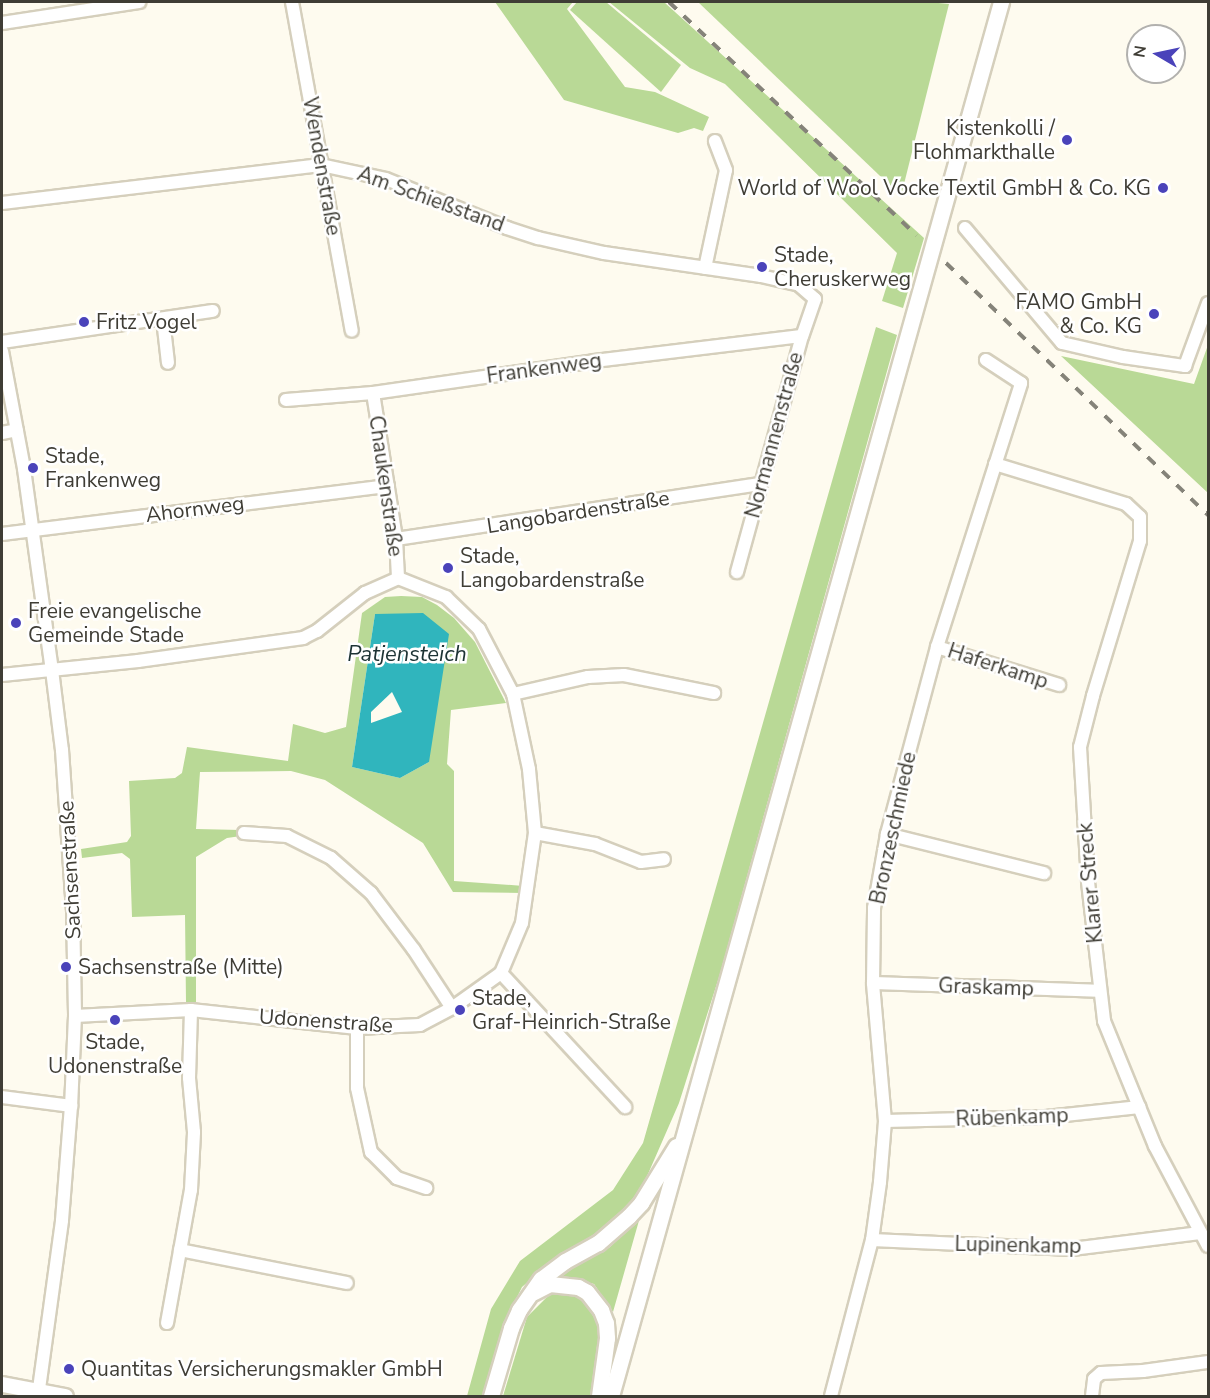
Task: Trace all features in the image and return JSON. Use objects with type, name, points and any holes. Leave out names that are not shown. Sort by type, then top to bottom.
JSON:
[{"type":"main road","points":[[611,1396],[1000,3]]},
{"type":"main road","points":[[491,1396],[511,1328],[519,1310],[548,1272],[598,1243],[641,1203],[686,1128]]},
{"type":"main road","points":[[534,1292],[550,1284],[578,1287],[587,1292],[601,1310],[607,1338],[599,1396]]},
{"type":"main road","points":[[2,1384],[64,1396]]},
{"type":"street","points":[[2,23],[138,2]]},
{"type":"street","name":"Wendenstraße","points":[[292,2],[352,331]]},
{"type":"street","points":[[705,268],[726,170],[715,141]]},
{"type":"street","name":"Am Schießstand","points":[[2,203],[321,165],[386,179],[507,228],[538,238],[604,253],[799,285],[815,299]]},
{"type":"street","points":[[965,228],[1062,343],[1123,357],[1185,366],[1209,303]]},
{"type":"street","name":"Normannenstraße","points":[[737,572],[801,336],[815,299]]},
{"type":"street","points":[[2,342],[213,310]]},
{"type":"street","points":[[163,319],[168,363]]},
{"type":"street","name":"Frankenweg","points":[[286,400],[373,393],[594,361],[801,336]]},
{"type":"street","name":"Sachsenstraße","points":[[2,351],[17,430],[63,750],[70,855],[75,1016],[70,1106],[62,1221],[39,1390]]},
{"type":"street","name":"Bronzeschmiede","points":[[831,1396],[872,1240],[880,1182],[885,1121],[873,983],[874,908],[887,834],[937,647],[1021,383],[986,360]]},
{"type":"street","name":"Chaukenstraße","points":[[373,393],[396,539],[398,578]]},
{"type":"street","points":[[2,433],[17,430]]},
{"type":"street","name":"Klarer Streck","points":[[995,464],[1132,507],[1140,517],[1140,541],[1080,747],[1088,882],[1104,1021],[1155,1146],[1209,1246]]},
{"type":"street","name":"Langobardenstraße","points":[[396,539],[760,484]]},
{"type":"street","name":"Ahornweg","points":[[2,534],[388,486]]},
{"type":"street","points":[[2,675],[303,638],[317,631],[366,593],[398,578],[446,597],[478,629],[513,694],[529,770],[535,833],[522,923],[501,973],[625,1107]]},
{"type":"street","name":"Haferkamp","points":[[937,647],[1059,685]]},
{"type":"street","points":[[513,694],[588,676],[624,675],[714,693]]},
{"type":"street","points":[[243,833],[287,836],[331,858],[371,893],[414,950],[452,1008]]},
{"type":"street","points":[[535,833],[595,844],[641,862],[664,859]]},
{"type":"street","points":[[887,834],[1044,873]]},
{"type":"street","name":"Udonenstraße","points":[[75,1016],[191,1011],[357,1028],[420,1025],[452,1008],[501,973]]},
{"type":"street","name":"Graskamp","points":[[873,983],[1099,992]]},
{"type":"street","points":[[167,1323],[191,1190],[194,1132],[189,1078],[191,1011]]},
{"type":"street","points":[[357,1028],[357,1088],[372,1152],[397,1178],[426,1188]]},
{"type":"street","points":[[2,1097],[70,1106]]},
{"type":"street","name":"Rübenkamp","points":[[885,1121],[1046,1117],[1139,1107]]},
{"type":"street","name":"Lupinenkamp","points":[[872,1240],[1072,1249],[1200,1233]]},
{"type":"street","points":[[180,1250],[347,1283]]},
{"type":"street","points":[[1092,1396],[1094,1379],[1101,1373],[1143,1371],[1209,1362]]},
{"type":"green space","points":[[495,2],[573,2],[567,9],[625,87],[655,92],[709,117],[703,131],[694,128],[678,133],[564,100]]},
{"type":"green space","points":[[577,2],[606,2],[681,65],[661,92],[570,10]]},
{"type":"green space","points":[[609,2],[664,2],[924,238],[903,308],[882,301],[897,253],[725,84],[690,68]]},
{"type":"green space","points":[[698,2],[928,2],[949,4],[901,196]]},
{"type":"green space","points":[[876,327],[897,335],[720,974],[679,1103],[641,1190],[603,1232],[545,1267],[522,1287],[505,1322],[482,1396],[467,1396],[491,1309],[520,1261],[613,1190],[643,1143]]},
{"type":"green space","points":[[1208,345],[1208,493],[1061,356],[1194,384]]},
{"type":"green space","points":[[385,597],[422,597],[454,618],[475,642],[506,703],[451,710],[447,764],[454,771],[454,881],[524,886],[523,893],[453,892],[423,843],[325,780],[291,771],[200,772],[196,829],[241,830],[241,836],[227,838],[196,857],[196,1003],[186,1003],[185,915],[132,917],[130,859],[122,853],[82,858],[81,849],[127,842],[131,836],[129,781],[175,778],[182,773],[187,747],[288,761],[293,724],[325,733],[346,727],[362,613]],"holes":[[[375,614],[429,762],[400,778],[352,767]]]},
{"type":"green space","points":[[640,1217],[613,1312],[594,1284],[559,1275],[610,1247]]},
{"type":"green space","points":[[553,1291],[584,1296],[601,1320],[595,1396],[503,1396],[527,1317]]},
{"type":"water","name":"Patjensteich","points":[[423,613],[449,634],[429,762],[400,778],[352,767],[375,614]],"holes":[[[392,692],[402,712],[371,723],[371,712]]]},
{"type":"railway","points":[[669,2],[916,235]]},
{"type":"railway","points":[[946,263],[1208,515]]},
{"type":"place","name":"Kistenkolli / Flohmarkthalle","points":[[1067,140]]},
{"type":"place","name":"World of Wool Vocke Textil GmbH & Co. KG","points":[[1163,188]]},
{"type":"place","name":"Stade, Cheruskerweg","points":[[762,267]]},
{"type":"place","name":"FAMO GmbH & Co. KG","points":[[1154,314]]},
{"type":"place","name":"Fritz Vogel","points":[[84,322]]},
{"type":"place","name":"Stade, Frankenweg","points":[[33,468]]},
{"type":"place","name":"Stade, Langobardenstraße","points":[[448,568]]},
{"type":"place","name":"Freie evangelische Gemeinde Stade","points":[[16,623]]},
{"type":"place","name":"Sachsenstraße (Mitte)","points":[[66,967]]},
{"type":"place","name":"Stade, Graf-Heinrich-Straße","points":[[460,1010]]},
{"type":"place","name":"Stade, Udonenstraße","points":[[115,1020]]},
{"type":"place","name":"Quantitas Versicherungsmakler GmbH","points":[[69,1369]]}]
